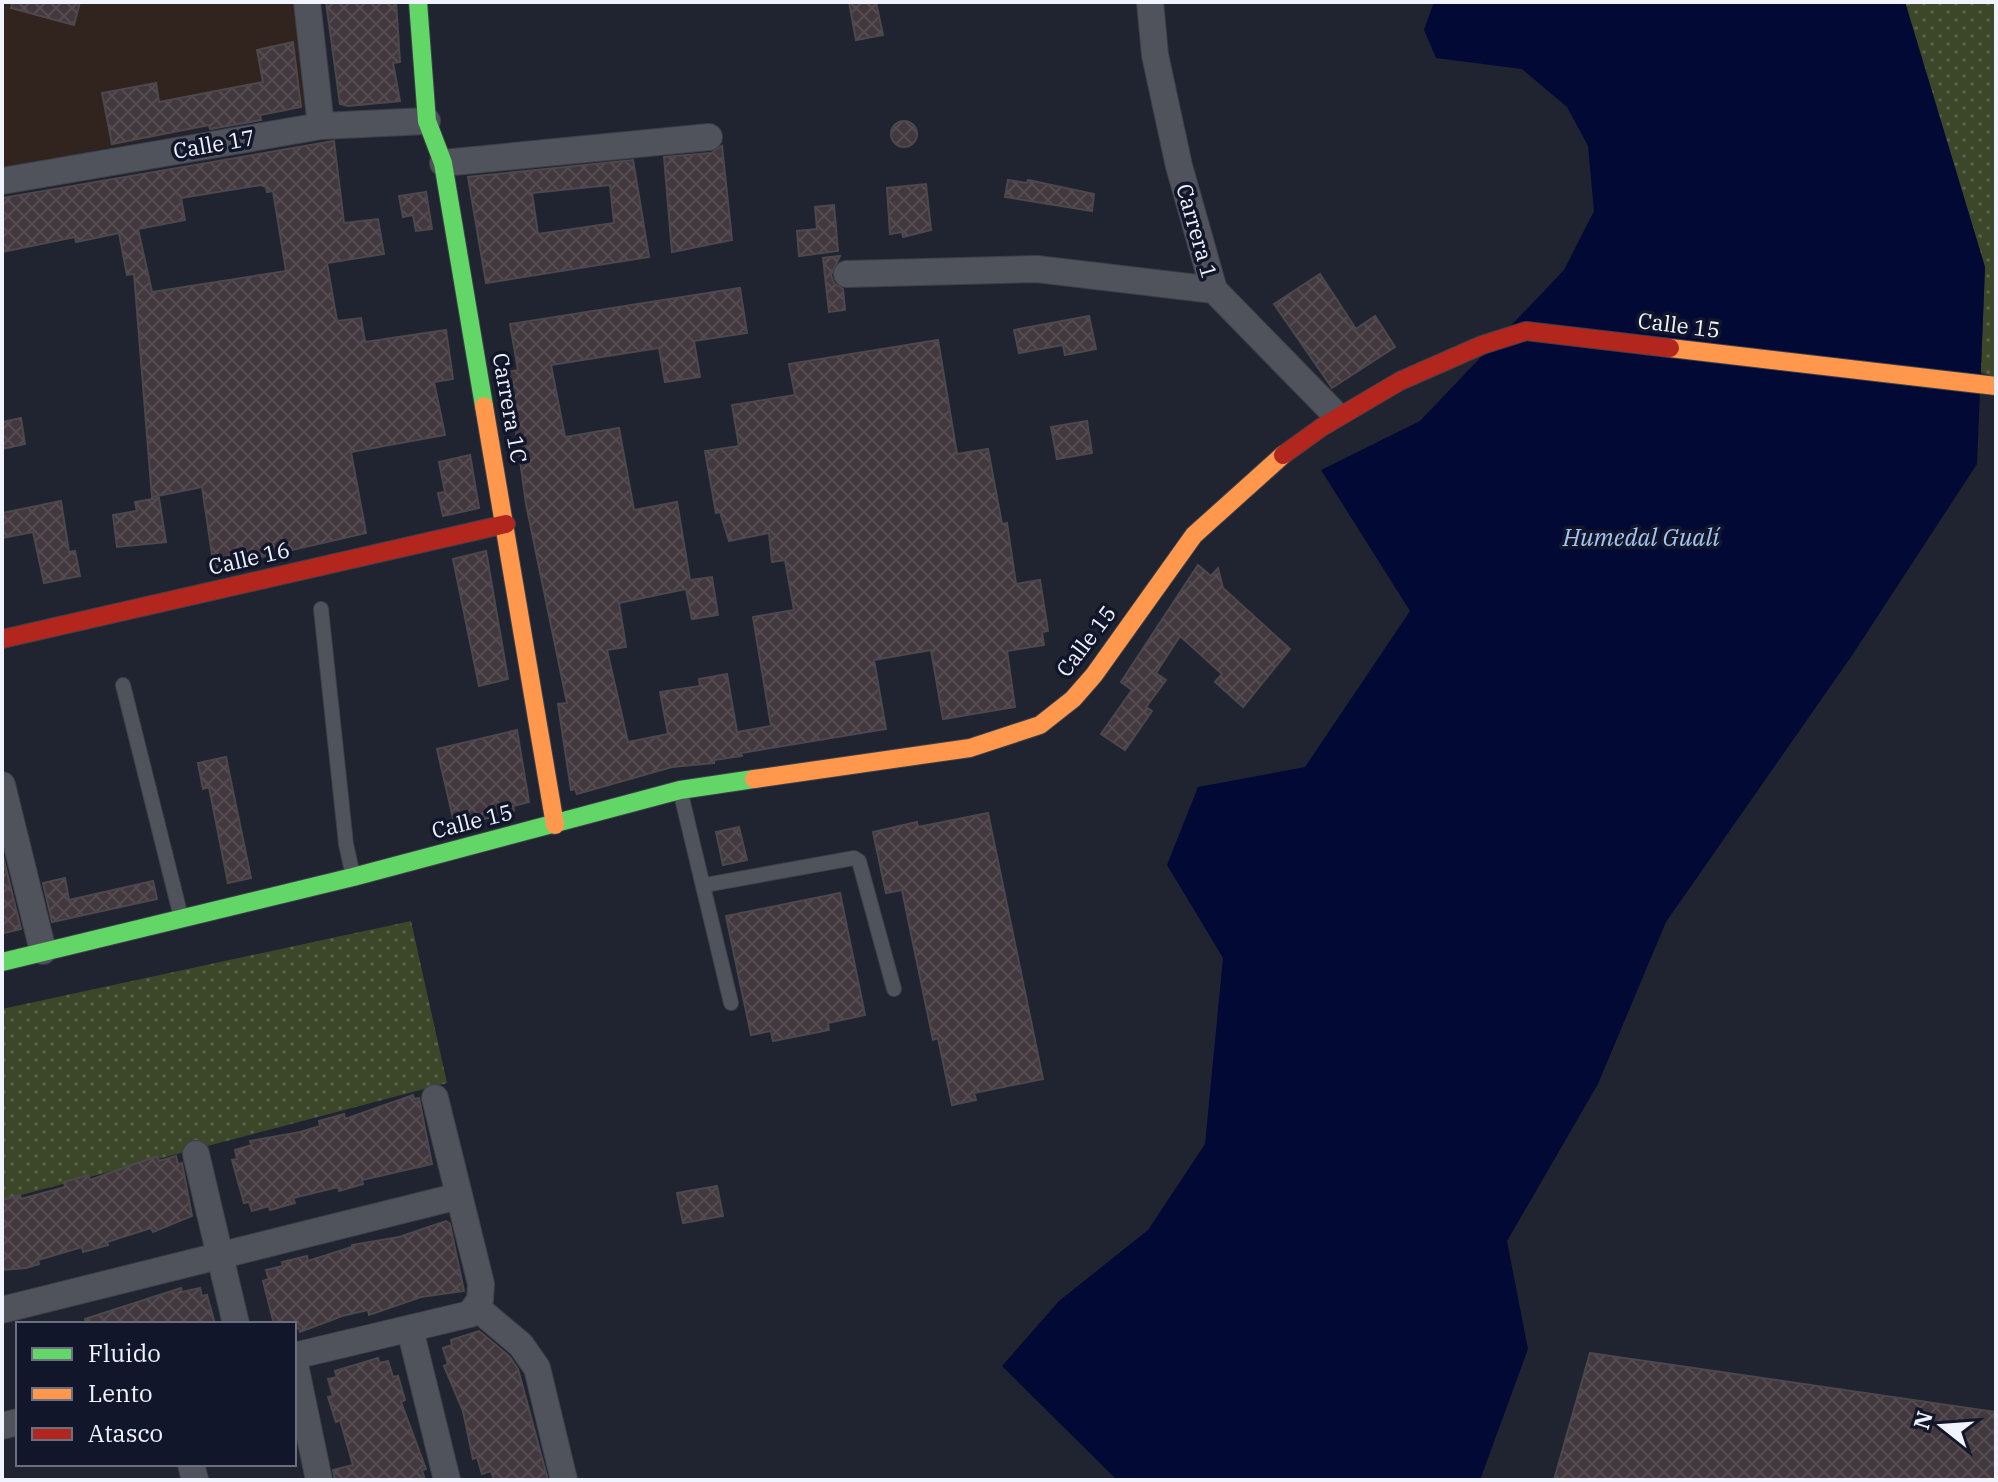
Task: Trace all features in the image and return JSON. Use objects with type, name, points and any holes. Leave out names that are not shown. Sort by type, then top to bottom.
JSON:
[{"type":"street","points":[[307,2],[321,126]]},
{"type":"street","name":"Carrera 1C","points":[[418,2],[427,121],[443,163],[555,825]]},
{"type":"street","name":"Carrera 1","points":[[1150,2],[1155,55],[1173,138],[1214,290],[1335,414]]},
{"type":"street","name":"Calle 17","points":[[2,181],[321,126],[427,121]]},
{"type":"street","points":[[443,163],[709,137]]},
{"type":"street","points":[[847,274],[1037,269],[1214,290]]},
{"type":"street","name":"Calle 15","points":[[2,962],[353,877],[680,790],[970,748],[1010,738],[1049,719],[1085,686],[1183,550],[1214,513],[1335,414],[1473,347],[1526,331],[1996,386]]},
{"type":"street","name":"Calle 16","points":[[2,639],[506,524]]},
{"type":"street","points":[[2,785],[43,951]]},
{"type":"street","points":[[296,1358],[470,1314],[476,1307],[481,1284],[435,1098]]},
{"type":"street","points":[[196,1154],[236,1322]]},
{"type":"street","points":[[2,1310],[459,1196]]},
{"type":"street","points":[[476,1307],[521,1345],[537,1368],[564,1480]]},
{"type":"street","points":[[410,1329],[447,1480]]},
{"type":"street","points":[[296,1368],[319,1480]]},
{"type":"lane","points":[[321,609],[346,844],[353,877]]},
{"type":"lane","points":[[123,685],[181,918]]},
{"type":"lane","points":[[680,790],[731,1003]]},
{"type":"lane","points":[[705,885],[854,858],[859,861],[894,989]]},
{"type":"shaded area","points":[[2,2],[294,2],[307,107],[2,169]]},
{"type":"green space","points":[[1905,2],[1996,2],[1996,378],[1981,372],[1985,267]]},
{"type":"green space","points":[[411,921],[447,1083],[2,1200],[2,1009]]},
{"type":"water","name":"Humedal Gualí","points":[[1434,2],[1905,2],[1985,267],[1977,464],[1853,654],[1666,922],[1598,1084],[1507,1241],[1528,1349],[1480,1480],[1117,1480],[1002,1366],[1059,1301],[1148,1230],[1205,1144],[1223,958],[1167,865],[1198,787],[1305,767],[1410,611],[1321,470],[1420,421],[1564,270],[1594,211],[1588,146],[1567,107],[1522,69],[1436,58],[1424,30]]},
{"type":"building","points":[[12,2],[80,2],[74,25],[11,8]]},
{"type":"building","points":[[326,2],[396,2],[400,62],[393,63],[400,101],[340,104]]},
{"type":"building","points":[[849,2],[876,2],[883,35],[856,40]]},
{"type":"building","points":[[293,42],[301,107],[260,115],[261,120],[210,129],[209,125],[112,144],[102,93],[156,83],[159,102],[263,82],[257,50]]},
{"type":"building","points":[[904,121],[913,125],[917,134],[913,143],[904,147],[895,143],[891,134],[895,125]]},
{"type":"building","points":[[334,141],[344,223],[378,219],[384,254],[327,263],[337,321],[361,318],[365,342],[446,330],[453,379],[434,382],[445,435],[351,452],[366,533],[214,568],[202,487],[152,497],[134,274],[127,275],[119,233],[76,242],[75,237],[2,252],[2,198]],"holes":[[[261,185],[266,187],[267,192],[273,191],[286,271],[152,292],[138,229],[185,220],[181,198]]]},
{"type":"building","points":[[722,146],[732,240],[672,252],[664,157],[711,153]]},
{"type":"building","points":[[633,160],[649,257],[486,283],[468,177]],"holes":[[[610,185],[614,223],[538,234],[532,193]]]},
{"type":"building","points":[[1008,180],[1027,183],[1028,180],[1094,194],[1092,211],[1005,197]]},
{"type":"building","points":[[926,184],[931,230],[903,237],[902,232],[890,234],[887,188]]},
{"type":"building","points":[[426,192],[432,229],[416,231],[413,215],[403,217],[399,196]]},
{"type":"building","points":[[834,205],[838,251],[799,256],[797,231],[817,229],[815,207]]},
{"type":"building","points":[[840,256],[831,275],[834,283],[843,289],[845,310],[829,312],[823,258]]},
{"type":"building","points":[[1320,274],[1356,329],[1375,316],[1395,347],[1332,388],[1274,304]]},
{"type":"building","points":[[740,288],[747,333],[694,341],[700,377],[665,382],[659,348],[551,365],[565,437],[619,428],[634,510],[677,502],[690,580],[712,577],[718,615],[692,619],[686,589],[619,603],[626,647],[607,650],[628,742],[668,734],[660,692],[700,686],[699,679],[727,674],[737,732],[771,726],[753,617],[794,610],[785,560],[772,562],[769,533],[729,541],[720,512],[716,513],[705,451],[739,446],[732,405],[795,395],[789,364],[938,340],[957,454],[988,449],[1002,524],[1007,523],[1016,584],[1040,580],[1048,631],[1042,632],[1044,645],[1007,651],[1015,707],[943,719],[931,650],[874,660],[886,729],[741,753],[742,756],[714,760],[714,763],[672,767],[577,794],[575,789],[571,790],[558,704],[567,703],[526,504],[514,416],[508,416],[501,373],[518,370],[510,324]]},
{"type":"building","points":[[1089,316],[1096,349],[1065,355],[1063,345],[1019,353],[1014,330]]},
{"type":"building","points":[[21,418],[25,444],[2,449],[2,422]]},
{"type":"building","points":[[1087,421],[1092,453],[1057,459],[1051,427]]},
{"type":"building","points":[[470,455],[479,508],[443,516],[438,493],[445,492],[439,462]]},
{"type":"building","points":[[159,498],[166,542],[117,547],[113,515],[137,511],[135,502]]},
{"type":"building","points":[[61,501],[69,552],[75,551],[80,576],[44,583],[33,532],[2,538],[2,513]]},
{"type":"building","points":[[486,551],[508,679],[479,686],[453,559]]},
{"type":"building","points":[[1198,565],[1211,576],[1218,568],[1223,588],[1290,649],[1243,707],[1215,682],[1222,674],[1180,636],[1156,673],[1166,680],[1146,707],[1152,711],[1125,750],[1101,734],[1132,690],[1121,682]]},
{"type":"building","points":[[517,730],[529,802],[513,806],[514,811],[455,827],[437,749]]},
{"type":"building","points":[[226,757],[251,878],[228,883],[209,787],[203,789],[198,763]]},
{"type":"building","points":[[988,813],[1043,1079],[974,1093],[976,1100],[952,1105],[938,1038],[933,1040],[902,890],[886,893],[873,832],[917,822],[918,827]]},
{"type":"building","points":[[739,827],[747,860],[723,865],[716,832]]},
{"type":"building","points":[[2,852],[21,929],[4,933],[2,922]]},
{"type":"building","points":[[65,878],[69,900],[153,881],[157,899],[52,922],[43,883]]},
{"type":"building","points":[[840,893],[865,1015],[828,1023],[829,1030],[773,1041],[771,1031],[751,1035],[726,916]]},
{"type":"building","points":[[413,1095],[414,1099],[419,1098],[432,1164],[362,1180],[363,1184],[339,1191],[338,1187],[293,1198],[295,1203],[270,1210],[269,1206],[252,1211],[249,1202],[244,1203],[232,1160],[237,1159],[235,1150],[252,1145],[250,1141],[300,1132],[320,1126],[319,1121],[344,1114],[345,1119]]},
{"type":"building","points":[[157,1156],[159,1161],[176,1156],[178,1164],[182,1163],[192,1216],[153,1232],[151,1228],[107,1242],[108,1245],[83,1252],[82,1247],[38,1260],[39,1264],[26,1268],[2,1270],[2,1200],[20,1195],[21,1199],[65,1187],[64,1182],[88,1175],[90,1180]]},
{"type":"building","points":[[717,1186],[723,1216],[683,1223],[677,1193]]},
{"type":"building","points":[[446,1221],[450,1224],[464,1291],[421,1297],[369,1315],[368,1310],[342,1316],[300,1332],[299,1328],[296,1329],[296,1322],[273,1322],[263,1281],[269,1279],[266,1270],[283,1266],[282,1262],[307,1256],[308,1261],[352,1245],[399,1237]]},
{"type":"building","points":[[181,1288],[182,1292],[200,1288],[202,1296],[207,1295],[214,1322],[86,1322],[85,1319]]},
{"type":"building","points":[[479,1331],[509,1356],[518,1369],[548,1480],[494,1480],[491,1471],[482,1474],[477,1457],[473,1459],[463,1411],[444,1366],[448,1364],[443,1348],[452,1345],[451,1340]]},
{"type":"building","points":[[1590,1353],[1996,1412],[1996,1480],[1554,1480]]},
{"type":"building","points":[[378,1358],[379,1363],[388,1361],[393,1377],[398,1376],[405,1400],[401,1402],[426,1469],[422,1470],[425,1480],[335,1480],[333,1470],[353,1465],[340,1420],[336,1422],[328,1397],[333,1396],[328,1379],[337,1377],[335,1371]]},
{"type":"traffic: fast","points":[[418,2],[427,121],[443,163],[484,406]]},
{"type":"traffic: fast","points":[[2,962],[353,877],[680,790],[754,779]]},
{"type":"traffic: slow","points":[[1670,348],[1996,386]]},
{"type":"traffic: slow","points":[[484,406],[555,825]]},
{"type":"traffic: slow","points":[[754,779],[970,748],[1040,725],[1073,699],[1094,675],[1194,535],[1283,455]]},
{"type":"traffic: jam","points":[[1283,455],[1322,427],[1400,381],[1482,345],[1526,331],[1670,348]]},
{"type":"traffic: jam","points":[[2,639],[506,524]]}]
